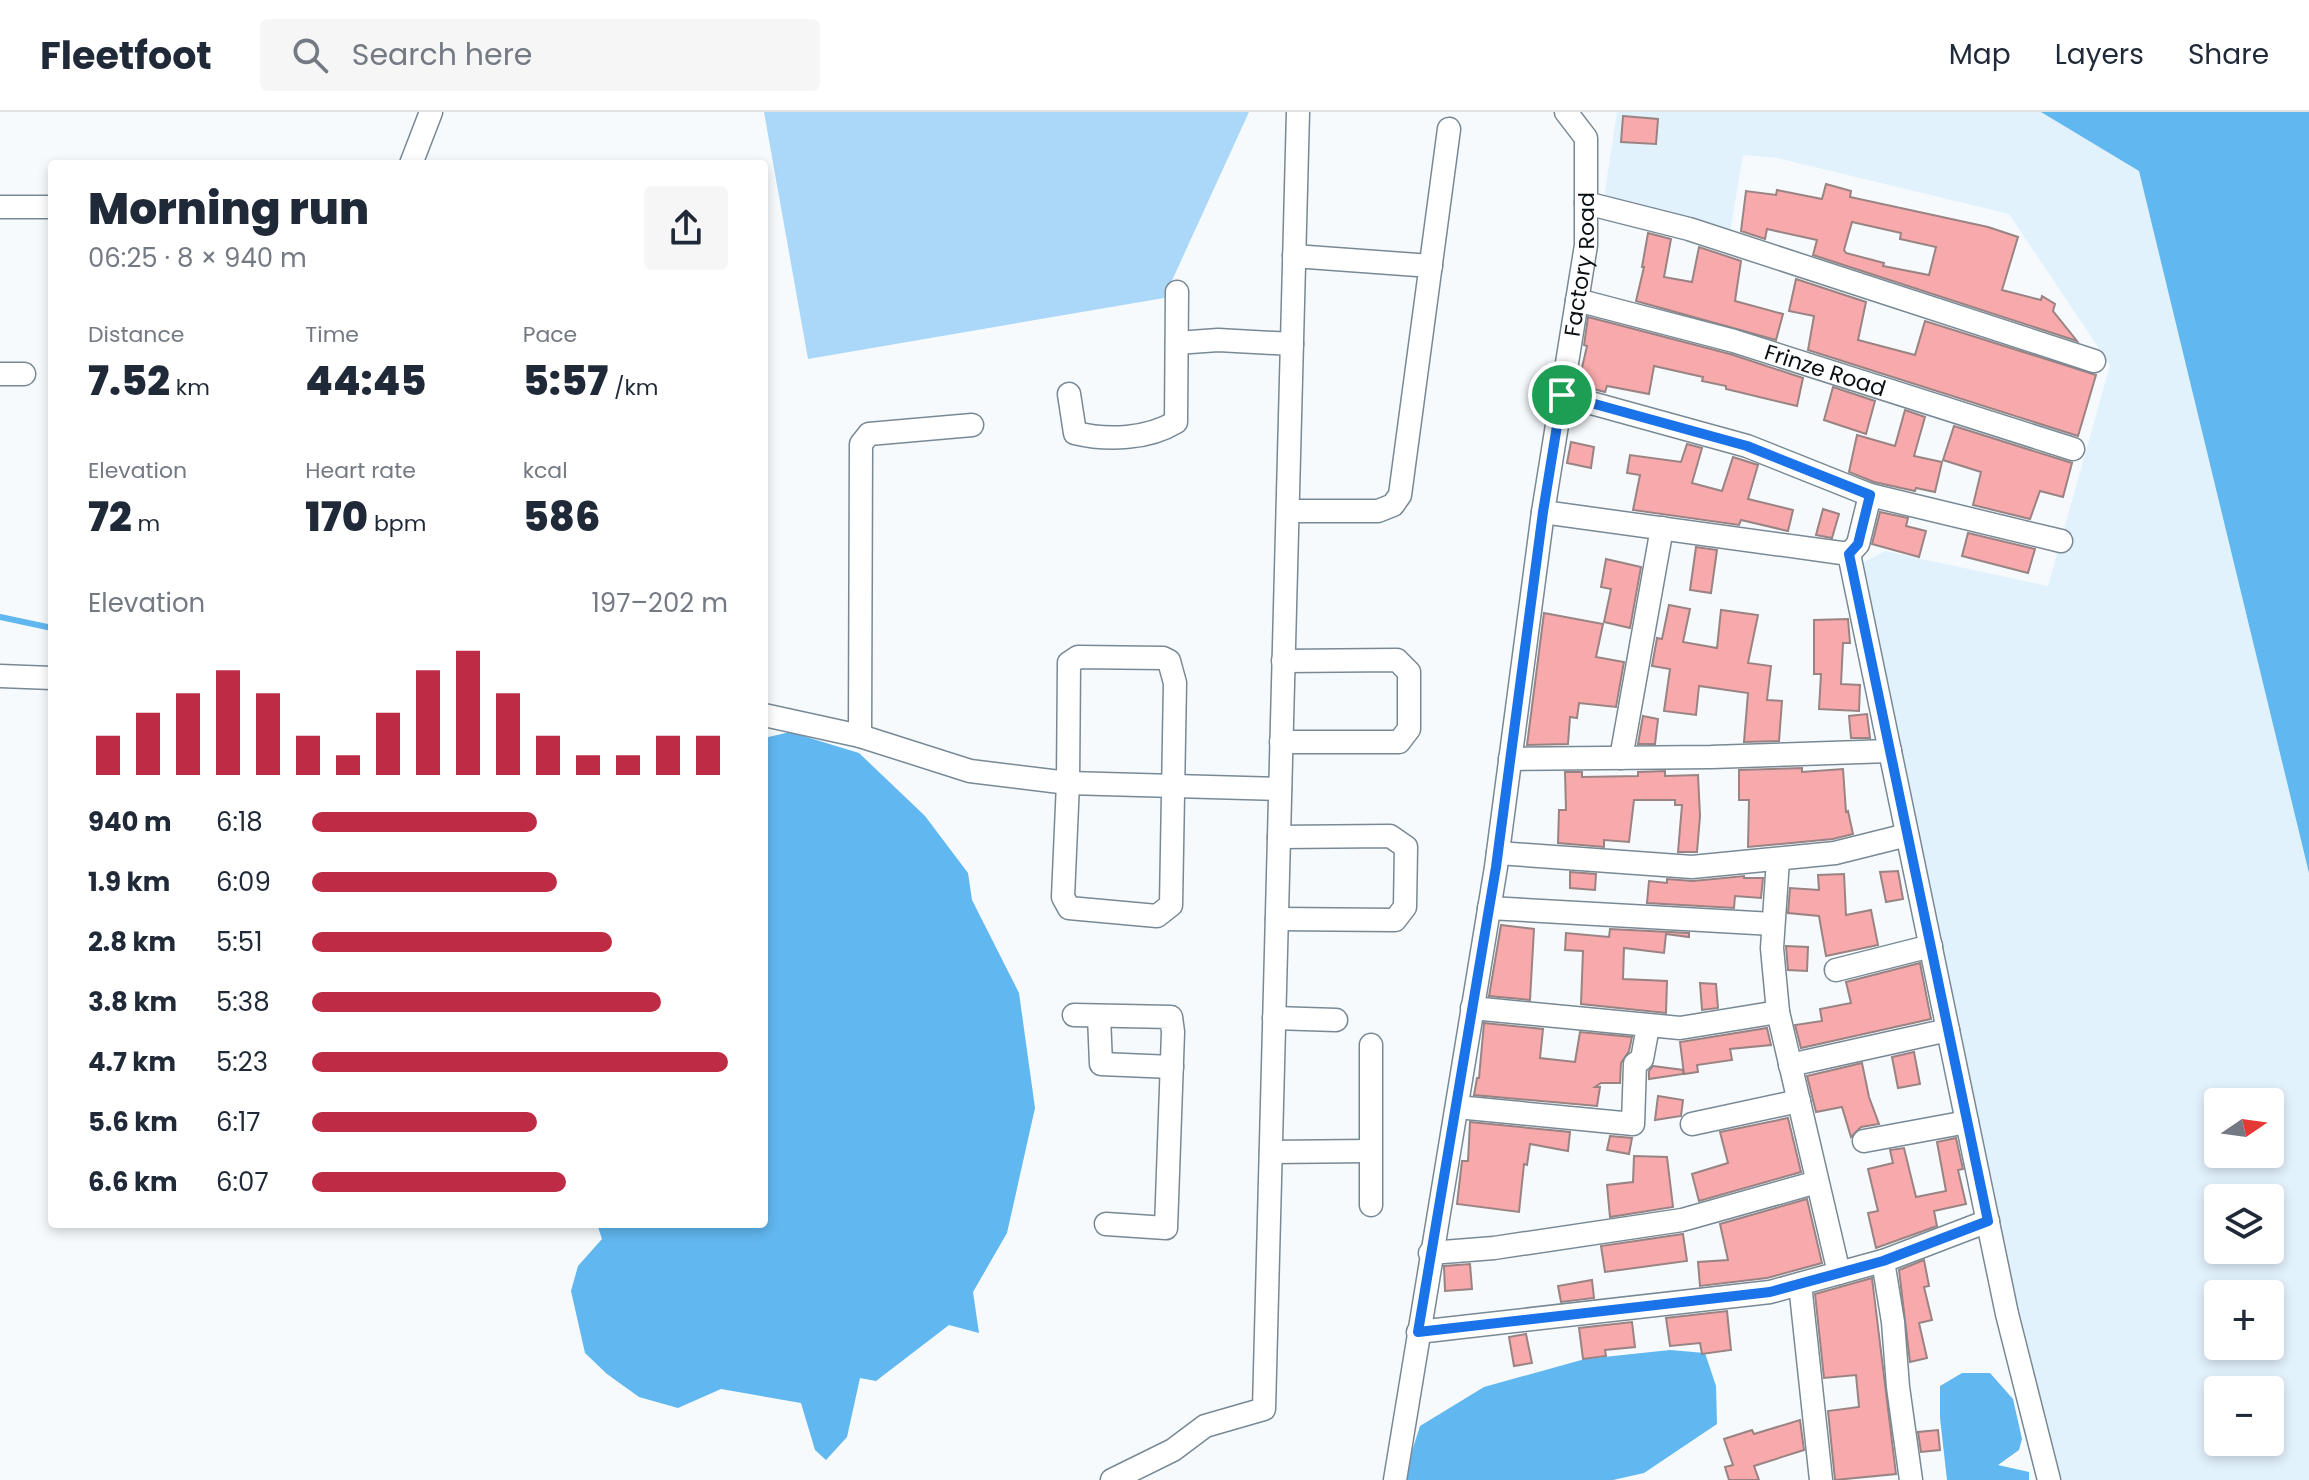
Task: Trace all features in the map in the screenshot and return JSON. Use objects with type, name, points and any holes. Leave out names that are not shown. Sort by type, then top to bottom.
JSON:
[{"type":"street","points":[[413,160],[431,112]]},
{"type":"street","points":[[1112,1480],[1173,1450],[1205,1426],[1264,1409],[1298,112]]},
{"type":"street","name":"Factory Road","points":[[1395,1480],[1498,853],[1543,512],[1586,245],[1580,123]]},
{"type":"street","points":[[1288,511],[1378,511],[1393,505],[1400,495],[1449,129]]},
{"type":"street","points":[[1586,203],[1689,229],[2094,361]]},
{"type":"street","points":[[0,207],[48,207]]},
{"type":"street","points":[[1294,256],[1431,266]]},
{"type":"street","points":[[1069,394],[1075,433],[1100,439],[1161,431],[1176,422],[1177,292]]},
{"type":"street","name":"Frinze Road","points":[[1577,300],[1734,341],[2073,449]]},
{"type":"street","points":[[1177,343],[1218,340],[1292,344]]},
{"type":"street","points":[[0,374],[24,374]]},
{"type":"street","points":[[1562,395],[1747,446],[1870,495],[2061,541]]},
{"type":"street","points":[[860,736],[861,444],[869,434],[972,425]]},
{"type":"street","points":[[1849,554],[1858,544],[1870,495]]},
{"type":"street","points":[[1543,512],[1849,554]]},
{"type":"street","points":[[1621,758],[1662,528]]},
{"type":"street","points":[[1849,554],[2007,1314],[2049,1480]]},
{"type":"street","points":[[1078,657],[1163,658],[1169,661],[1175,683],[1173,786],[1171,905],[1157,916],[1069,908],[1063,897],[1069,663],[1078,657]]},
{"type":"street","points":[[1281,742],[1399,742],[1409,729],[1409,672],[1397,660],[1283,661]]},
{"type":"street","points":[[0,676],[48,678]]},
{"type":"street","points":[[768,716],[860,736],[970,771],[1068,783],[1280,789]]},
{"type":"street","points":[[1510,759],[1890,751]]},
{"type":"street","points":[[1498,853],[1692,867],[1835,853],[1907,835]]},
{"type":"street","points":[[1277,919],[1395,920],[1405,907],[1406,847],[1390,836],[1279,837]]},
{"type":"street","points":[[1778,860],[1772,948],[1778,1012],[1839,1273]]},
{"type":"street","points":[[1489,908],[1773,924]]},
{"type":"street","points":[[1836,970],[1931,946]]},
{"type":"street","points":[[1472,1008],[1680,1028],[1778,1012]]},
{"type":"street","points":[[1074,1015],[1171,1017],[1166,1228],[1106,1224]]},
{"type":"street","points":[[1099,1016],[1101,1064],[1172,1067]]},
{"type":"street","points":[[1274,1018],[1336,1020]]},
{"type":"street","points":[[1457,1107],[1633,1124],[1635,1064],[1642,1059],[1648,1027]]},
{"type":"street","points":[[1790,1065],[1948,1030]]},
{"type":"street","points":[[1371,1045],[1371,1205]]},
{"type":"street","points":[[1692,1124],[1799,1101]]},
{"type":"street","points":[[1864,1141],[1967,1122]]},
{"type":"street","points":[[1271,1152],[1370,1151]]},
{"type":"street","points":[[1430,1253],[1509,1246],[1682,1220],[1817,1182]]},
{"type":"street","points":[[1418,1332],[1770,1292],[1883,1261],[1988,1221]]},
{"type":"street","points":[[1883,1261],[1893,1322],[1906,1479]]},
{"type":"street","points":[[1800,1284],[1821,1480]]},
{"type":"shaded area","points":[[764,112],[1249,112],[1164,298],[808,359]]},
{"type":"shaded area","points":[[1617,112],[2309,112],[2309,1480],[2057,1480],[2007,1283],[1862,563],[1885,551],[2048,586],[2110,365],[2009,214],[1777,158],[1743,155],[1730,233],[1604,198]]},
{"type":"water","points":[[2041,112],[2309,112],[2309,873],[2139,171]]},
{"type":"water","points":[[790,732],[859,753],[925,816],[968,873],[972,900],[1019,993],[1035,1108],[1007,1233],[973,1292],[979,1333],[949,1325],[876,1381],[860,1378],[847,1437],[826,1460],[815,1450],[801,1403],[721,1389],[678,1408],[639,1397],[585,1353],[571,1291],[578,1266],[602,1239],[598,1228],[768,1228],[768,737]]},
{"type":"water","points":[[1670,1350],[1705,1353],[1716,1386],[1717,1424],[1644,1473],[1613,1480],[1406,1480],[1404,1476],[1420,1426],[1484,1387],[1585,1359]]},
{"type":"water","points":[[1962,1373],[1990,1373],[2013,1399],[2022,1439],[2019,1450],[1998,1465],[2029,1472],[2029,1480],[1947,1480],[1940,1386]]},
{"type":"building","points":[[1623,116],[1658,119],[1656,144],[1621,142]]},
{"type":"building","points":[[1826,184],[1851,191],[1850,197],[1988,227],[2018,237],[2002,290],[2041,300],[2042,296],[2055,304],[2053,311],[2077,341],[1813,255],[1817,240],[1767,229],[1765,239],[1741,231],[1746,191],[1776,195],[1777,190],[1822,199]],"holes":[[[1852,222],[1901,233],[1900,239],[1936,247],[1929,275],[1883,266],[1884,263],[1844,250]]]},
{"type":"building","points":[[1648,233],[1671,239],[1664,277],[1692,282],[1699,247],[1741,261],[1735,301],[1783,314],[1776,340],[1636,301]]},
{"type":"building","points":[[1796,279],[1866,302],[1858,340],[1915,355],[1925,321],[2096,375],[2078,436],[1808,350],[1814,316],[1789,311]]},
{"type":"building","points":[[1588,317],[1730,354],[1803,378],[1797,406],[1726,389],[1726,386],[1702,381],[1703,377],[1654,366],[1649,394],[1607,386],[1605,392],[1578,385],[1587,346],[1584,345]]},
{"type":"building","points":[[1833,387],[1875,401],[1866,434],[1824,420]]},
{"type":"building","points":[[1905,410],[1925,417],[1914,456],[1942,462],[1935,492],[1874,482],[1849,472],[1857,435],[1895,446]]},
{"type":"building","points":[[1954,426],[2072,463],[2063,497],[2040,491],[2030,519],[1973,505],[1981,472],[1943,460]]},
{"type":"building","points":[[1571,442],[1594,447],[1591,468],[1567,463]]},
{"type":"building","points":[[1687,444],[1702,448],[1692,483],[1722,491],[1733,457],[1758,465],[1748,499],[1793,510],[1788,531],[1741,520],[1739,525],[1633,510],[1640,475],[1627,473],[1630,455],[1681,462]]},
{"type":"building","points":[[1823,509],[1839,514],[1832,538],[1816,535]]},
{"type":"building","points":[[1880,512],[1908,518],[1906,526],[1926,531],[1919,557],[1872,544]]},
{"type":"building","points":[[1968,533],[2035,549],[2028,573],[1962,556]]},
{"type":"building","points":[[1696,547],[1717,550],[1711,593],[1690,590]]},
{"type":"building","points":[[1606,559],[1641,567],[1630,628],[1604,622],[1611,589],[1601,587]]},
{"type":"building","points":[[1669,605],[1690,609],[1683,642],[1717,648],[1721,610],[1758,615],[1748,663],[1771,666],[1767,700],[1782,701],[1779,741],[1744,742],[1748,693],[1699,686],[1696,715],[1664,711],[1670,669],[1652,666],[1657,638],[1662,639]]},
{"type":"building","points":[[1544,613],[1603,624],[1596,657],[1624,662],[1616,707],[1579,703],[1577,718],[1570,717],[1568,744],[1527,745]]},
{"type":"building","points":[[1848,619],[1850,643],[1843,643],[1841,684],[1860,685],[1859,711],[1819,709],[1821,674],[1814,674],[1814,620]]},
{"type":"building","points":[[1867,714],[1870,738],[1851,738],[1849,716]]},
{"type":"building","points":[[1643,716],[1658,719],[1655,744],[1638,744]]},
{"type":"building","points":[[1802,768],[1802,772],[1843,769],[1846,812],[1853,834],[1833,839],[1748,847],[1749,800],[1739,800],[1739,770]]},
{"type":"building","points":[[1665,771],[1665,776],[1698,775],[1700,816],[1697,852],[1678,852],[1682,805],[1675,805],[1675,800],[1634,800],[1629,842],[1604,840],[1604,847],[1558,843],[1559,810],[1566,810],[1565,772],[1582,772],[1582,777],[1638,776],[1638,772]]},
{"type":"building","points":[[1898,871],[1903,899],[1886,902],[1880,872]]},
{"type":"building","points":[[1570,872],[1596,874],[1595,890],[1570,888]]},
{"type":"building","points":[[1844,874],[1846,915],[1871,910],[1878,945],[1826,956],[1819,916],[1788,913],[1790,888],[1819,890],[1818,875]]},
{"type":"building","points":[[1744,876],[1763,878],[1761,898],[1735,896],[1734,908],[1647,903],[1649,881],[1667,883],[1667,879],[1693,881]]},
{"type":"building","points":[[1501,925],[1534,929],[1530,1000],[1489,996]]},
{"type":"building","points":[[1610,929],[1689,933],[1689,937],[1666,934],[1664,953],[1624,948],[1623,979],[1667,981],[1666,1013],[1581,1004],[1583,951],[1565,950],[1566,933],[1609,937]]},
{"type":"building","points":[[1786,946],[1808,947],[1807,971],[1788,970]]},
{"type":"building","points":[[1920,963],[1931,1019],[1801,1048],[1795,1025],[1822,1021],[1820,1009],[1851,1003],[1846,982]]},
{"type":"building","points":[[1700,983],[1716,984],[1718,1008],[1702,1010]]},
{"type":"building","points":[[1484,1023],[1543,1029],[1540,1058],[1575,1062],[1580,1032],[1632,1037],[1629,1051],[1621,1063],[1620,1083],[1601,1083],[1595,1087],[1600,1087],[1597,1106],[1474,1095],[1479,1078]]},
{"type":"building","points":[[1767,1028],[1771,1045],[1730,1049],[1732,1060],[1697,1065],[1698,1072],[1684,1074],[1680,1042]]},
{"type":"building","points":[[1914,1052],[1920,1084],[1898,1088],[1892,1057]]},
{"type":"building","points":[[1862,1063],[1879,1124],[1861,1127],[1851,1137],[1842,1107],[1816,1112],[1807,1076]]},
{"type":"building","points":[[1653,1066],[1683,1070],[1683,1074],[1649,1079]]},
{"type":"building","points":[[1658,1096],[1683,1100],[1681,1116],[1655,1120]]},
{"type":"building","points":[[1788,1118],[1801,1172],[1699,1201],[1692,1174],[1728,1163],[1720,1132]]},
{"type":"building","points":[[1470,1122],[1570,1132],[1568,1151],[1530,1144],[1527,1165],[1524,1164],[1519,1212],[1457,1204],[1462,1161],[1468,1161]]},
{"type":"building","points":[[1610,1136],[1632,1138],[1629,1154],[1607,1150]]},
{"type":"building","points":[[1956,1138],[1963,1169],[1958,1170],[1966,1204],[1934,1211],[1937,1226],[1876,1248],[1868,1213],[1878,1211],[1868,1169],[1893,1163],[1890,1150],[1904,1148],[1916,1197],[1946,1191],[1937,1142]]},
{"type":"building","points":[[1634,1156],[1667,1157],[1673,1207],[1610,1217],[1607,1185],[1633,1182]]},
{"type":"building","points":[[1807,1199],[1822,1263],[1767,1278],[1700,1286],[1698,1262],[1728,1260],[1720,1224]]},
{"type":"building","points":[[1683,1234],[1687,1261],[1605,1272],[1601,1246]]},
{"type":"building","points":[[1924,1260],[1929,1286],[1924,1287],[1932,1320],[1919,1323],[1927,1358],[1910,1362],[1899,1270]]},
{"type":"building","points":[[1470,1264],[1472,1289],[1445,1291],[1444,1266]]},
{"type":"building","points":[[1872,1278],[1896,1474],[1835,1480],[1828,1411],[1859,1407],[1856,1375],[1824,1378],[1815,1294]]},
{"type":"building","points":[[1592,1280],[1594,1298],[1561,1302],[1558,1286]]},
{"type":"building","points":[[1727,1311],[1731,1350],[1702,1354],[1700,1343],[1670,1346],[1666,1318]]},
{"type":"building","points":[[1632,1322],[1635,1347],[1605,1350],[1606,1356],[1583,1359],[1579,1328]]},
{"type":"building","points":[[1526,1334],[1532,1363],[1514,1366],[1509,1337]]},
{"type":"building","points":[[1800,1420],[1804,1450],[1754,1466],[1759,1480],[1729,1480],[1725,1467],[1733,1465],[1724,1439],[1752,1430],[1754,1434]]},
{"type":"building","points":[[1938,1430],[1940,1450],[1921,1452],[1918,1432]]},
{"type":"waterway","points":[[0,617],[48,627]]},
{"type":"route","points":[[1562,395],[1747,446],[1870,495],[1858,544],[1849,554],[1988,1221],[1883,1261],[1770,1292],[1418,1332],[1496,867],[1543,512],[1562,395]]}]
